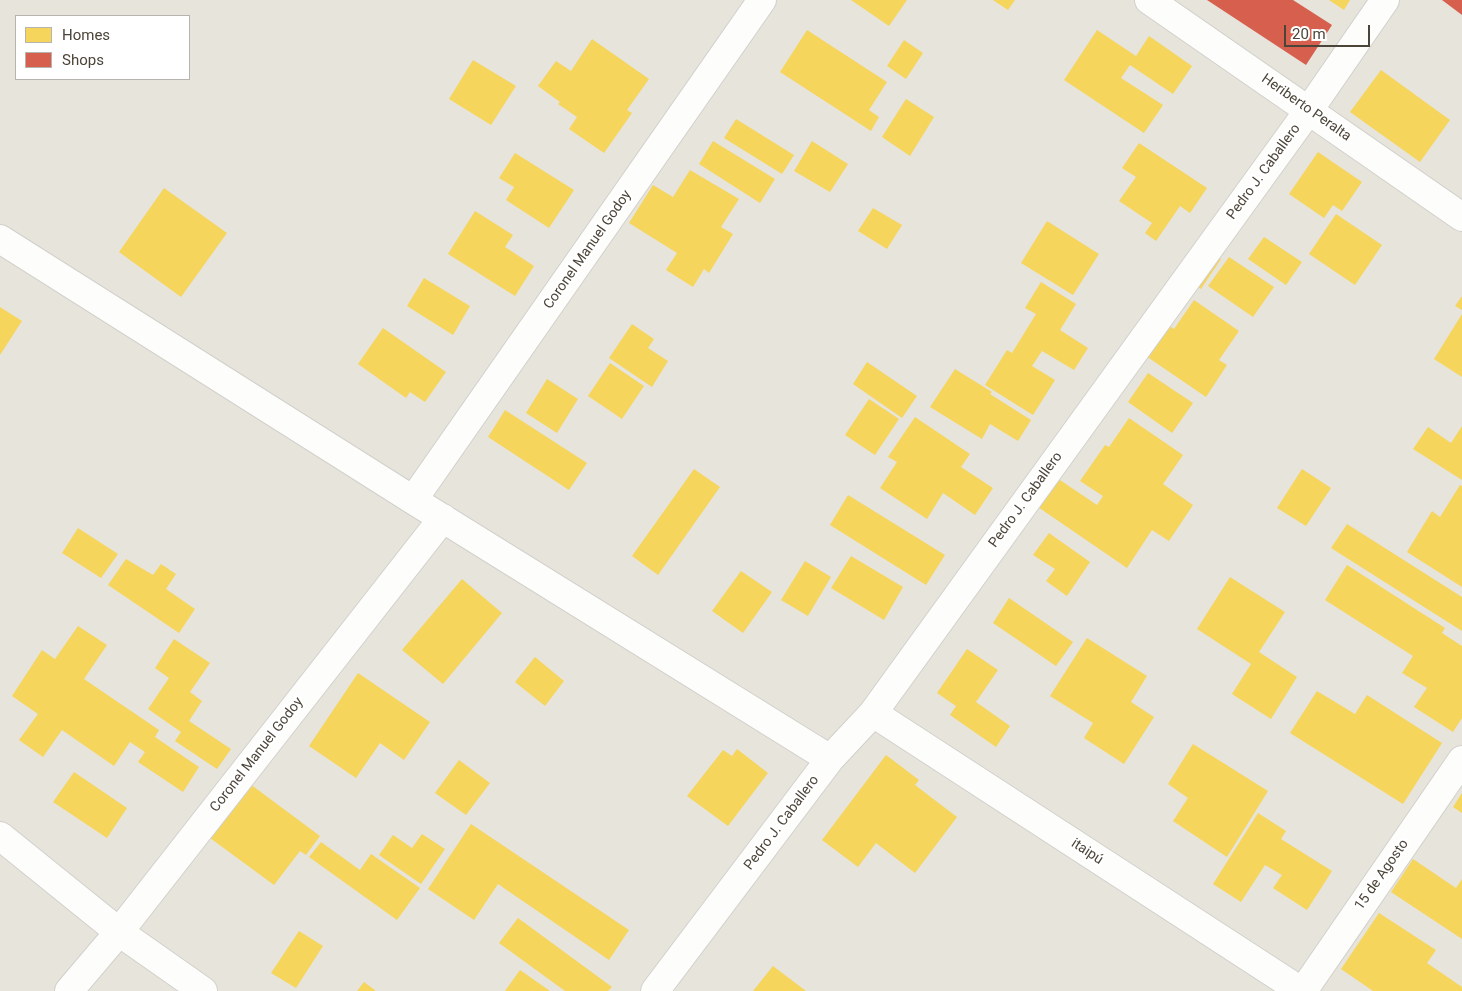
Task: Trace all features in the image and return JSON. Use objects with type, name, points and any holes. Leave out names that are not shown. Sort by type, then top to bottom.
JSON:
[{"type":"street","name":"Coronel Manuel Godoy","points":[[413,500],[762,0]]},
{"type":"street","name":"Heriberto Peralta","points":[[1149,0],[1462,217]]},
{"type":"street","name":"Pedro J. Caballero","points":[[655,991],[830,759],[873,712],[1308,110],[1385,0]]},
{"type":"street","points":[[0,240],[830,759]]},
{"type":"street","name":"Coronel Manuel Godoy","points":[[69,991],[119,932],[443,518]]},
{"type":"street","name":"itaipú","points":[[873,712],[1302,991]]},
{"type":"street","name":"15 de Agosto","points":[[1302,991],[1462,760]]},
{"type":"street","points":[[0,836],[119,932],[203,991]]},
{"type":"shaded area","points":[[0,0],[1462,0],[1462,991],[0,991]]},
{"type":"building: Homes","points":[[851,0],[907,0],[889,26]]},
{"type":"building: Homes","points":[[993,0],[1015,0],[1008,10]]},
{"type":"building: Homes","points":[[1329,0],[1350,0],[1344,10]]},
{"type":"building: Homes","points":[[807,30],[887,82],[869,110],[879,117],[871,131],[780,72]]},
{"type":"building: Homes","points":[[1097,30],[1136,56],[1149,36],[1192,66],[1173,94],[1130,65],[1121,78],[1163,105],[1144,133],[1064,80]]},
{"type":"building: Homes","points":[[592,39],[649,79],[627,110],[632,113],[604,153],[569,129],[577,117],[558,104],[560,102],[538,86],[556,61],[571,71]]},
{"type":"building: Homes","points":[[904,40],[923,53],[906,79],[887,66]]},
{"type":"building: Homes","points":[[473,60],[516,86],[491,125],[449,99]]},
{"type":"building: Homes","points":[[1381,70],[1450,120],[1420,162],[1350,112]]},
{"type":"building: Homes","points":[[906,99],[934,117],[910,156],[882,137]]},
{"type":"building: Homes","points":[[736,119],[794,155],[782,174],[724,138]]},
{"type":"building: Homes","points":[[713,141],[775,179],[760,203],[699,164]]},
{"type":"building: Homes","points":[[812,141],[848,164],[830,192],[794,171]]},
{"type":"building: Homes","points":[[1139,143],[1207,188],[1190,213],[1180,206],[1156,241],[1145,233],[1152,223],[1119,201],[1136,177],[1122,168]]},
{"type":"building: Homes","points":[[1318,152],[1362,182],[1342,211],[1333,205],[1324,218],[1289,194]]},
{"type":"building: Homes","points":[[515,153],[574,190],[549,228],[506,200],[514,187],[499,178]]},
{"type":"building: Homes","points":[[690,170],[739,199],[721,227],[733,234],[709,273],[704,269],[693,287],[666,270],[677,253],[629,223],[653,185],[673,197]]},
{"type":"building: Homes","points":[[164,188],[227,233],[181,297],[119,252]]},
{"type":"building: Homes","points":[[873,208],[902,225],[887,249],[858,231]]},
{"type":"building: Homes","points":[[475,211],[513,235],[505,247],[534,266],[515,296],[448,254]]},
{"type":"building: Homes","points":[[1336,214],[1382,245],[1355,285],[1309,254]]},
{"type":"building: Homes","points":[[1047,221],[1099,254],[1073,295],[1021,263]]},
{"type":"building: Homes","points":[[1264,237],[1302,262],[1286,285],[1248,259]]},
{"type":"building: Homes","points":[[1212,253],[1221,259],[1201,289],[1192,283]]},
{"type":"building: Homes","points":[[1229,257],[1274,287],[1253,317],[1208,286]]},
{"type":"building: Homes","points":[[424,278],[470,306],[453,335],[407,306]]},
{"type":"building: Homes","points":[[1041,282],[1076,304],[1060,330],[1088,348],[1074,370],[1042,351],[1032,366],[1055,380],[1033,415],[985,385],[1007,350],[1012,353],[1036,314],[1025,308]]},
{"type":"building: Homes","points":[[1462,296],[1462,310],[1455,306]]},
{"type":"building: Homes","points":[[1194,300],[1239,331],[1219,360],[1227,365],[1206,397],[1146,356],[1168,325],[1174,329]]},
{"type":"building: Homes","points":[[0,307],[22,321],[0,355]]},
{"type":"building: Homes","points":[[1462,314],[1462,377],[1434,359]]},
{"type":"building: Homes","points":[[632,324],[654,339],[648,348],[668,361],[652,387],[609,358]]},
{"type":"building: Homes","points":[[383,328],[446,372],[425,402],[410,392],[406,398],[358,364]]},
{"type":"building: Homes","points":[[867,362],[917,396],[902,418],[853,384]]},
{"type":"building: Homes","points":[[610,363],[644,386],[622,419],[588,396]]},
{"type":"building: Homes","points":[[955,369],[992,392],[990,394],[1031,420],[1018,441],[990,424],[982,439],[930,407]]},
{"type":"building: Homes","points":[[1148,373],[1193,403],[1172,433],[1128,402]]},
{"type":"building: Homes","points":[[547,379],[578,399],[557,433],[526,413]]},
{"type":"building: Homes","points":[[869,399],[899,419],[875,455],[845,435]]},
{"type":"building: Homes","points":[[505,410],[587,463],[569,490],[488,437]]},
{"type":"building: Homes","points":[[915,417],[970,454],[961,467],[993,488],[975,515],[943,493],[927,519],[880,488],[897,462],[888,457]]},
{"type":"building: Homes","points":[[1129,418],[1183,455],[1163,484],[1193,505],[1169,541],[1152,530],[1127,568],[1035,505],[1054,476],[1097,505],[1103,496],[1080,481],[1105,445],[1109,447]]},
{"type":"building: Homes","points":[[1462,426],[1462,480],[1413,449],[1428,427],[1451,443]]},
{"type":"building: Homes","points":[[694,469],[720,487],[658,575],[632,556]]},
{"type":"building: Homes","points":[[1302,469],[1331,488],[1306,526],[1277,508]]},
{"type":"building: Homes","points":[[1460,485],[1462,486],[1462,587],[1407,552],[1432,511],[1440,517]]},
{"type":"building: Homes","points":[[848,495],[945,555],[926,585],[830,525]]},
{"type":"building: Homes","points":[[1347,524],[1462,597],[1462,631],[1331,548]]},
{"type":"building: Homes","points":[[78,528],[118,554],[101,578],[62,553]]},
{"type":"building: Homes","points":[[1049,533],[1090,562],[1067,596],[1046,581],[1055,569],[1033,555]]},
{"type":"building: Homes","points":[[851,556],[903,587],[884,620],[831,588]]},
{"type":"building: Homes","points":[[126,559],[153,575],[161,564],[176,574],[166,589],[195,609],[179,633],[108,585]]},
{"type":"building: Homes","points":[[805,561],[831,577],[808,616],[781,600]]},
{"type":"building: Homes","points":[[1347,565],[1445,628],[1442,633],[1462,646],[1462,718],[1453,732],[1414,707],[1427,688],[1402,673],[1413,656],[1325,600]]},
{"type":"building: Homes","points":[[741,571],[772,592],[743,633],[712,611]]},
{"type":"building: Homes","points":[[1230,577],[1285,612],[1259,652],[1297,677],[1271,719],[1232,694],[1251,664],[1197,629]]},
{"type":"building: Homes","points":[[462,579],[502,613],[443,684],[402,650]]},
{"type":"building: Homes","points":[[1009,598],[1073,642],[1056,666],[993,623]]},
{"type":"building: Homes","points":[[78,626],[107,645],[84,679],[159,730],[155,737],[199,767],[183,792],[138,762],[145,752],[130,742],[114,766],[62,730],[43,757],[19,740],[38,714],[12,696],[42,650],[55,659]]},
{"type":"building: Homes","points":[[1087,638],[1147,676],[1131,702],[1154,717],[1124,764],[1084,738],[1093,723],[1050,696]]},
{"type":"building: Homes","points":[[174,639],[210,663],[190,692],[202,701],[189,721],[231,749],[217,769],[175,741],[181,732],[148,709],[169,678],[155,668]]},
{"type":"building: Homes","points":[[967,649],[998,670],[976,702],[1010,726],[996,747],[950,715],[956,706],[937,693]]},
{"type":"building: Homes","points":[[535,657],[564,681],[545,706],[515,682]]},
{"type":"building: Homes","points":[[358,673],[430,722],[404,760],[380,743],[356,778],[309,746]]},
{"type":"building: Homes","points":[[1317,691],[1355,714],[1367,695],[1442,743],[1403,804],[1290,733]]},
{"type":"building: Homes","points":[[1193,744],[1268,791],[1227,857],[1173,821],[1188,798],[1168,784]]},
{"type":"building: Homes","points":[[737,749],[768,773],[728,826],[687,796],[723,750],[732,756]]},
{"type":"building: Homes","points":[[886,755],[919,780],[915,785],[957,817],[915,873],[876,843],[858,867],[822,840]]},
{"type":"building: Homes","points":[[459,760],[490,783],[466,815],[435,793]]},
{"type":"building: Homes","points":[[74,772],[127,808],[107,838],[53,802]]},
{"type":"building: Homes","points":[[246,781],[320,836],[306,855],[300,851],[274,885],[206,835]]},
{"type":"building: Homes","points":[[1462,793],[1462,813],[1453,807]]},
{"type":"building: Homes","points":[[1258,813],[1286,831],[1281,839],[1332,871],[1307,910],[1273,888],[1282,875],[1265,865],[1241,902],[1213,884]]},
{"type":"building: Homes","points":[[471,824],[629,930],[609,960],[498,884],[474,920],[428,889]]},
{"type":"building: Homes","points":[[422,834],[445,849],[421,884],[379,855],[393,835],[412,848]]},
{"type":"building: Homes","points":[[321,842],[360,870],[371,854],[420,888],[397,920],[309,857]]},
{"type":"building: Homes","points":[[1413,859],[1456,888],[1462,879],[1462,939],[1391,892]]},
{"type":"building: Homes","points":[[1379,913],[1436,950],[1427,963],[1462,987],[1462,991],[1373,991],[1341,969]]},
{"type":"building: Homes","points":[[518,918],[612,987],[608,991],[565,991],[499,943]]},
{"type":"building: Homes","points":[[299,931],[323,946],[296,988],[271,973]]},
{"type":"building: Homes","points":[[773,966],[806,991],[753,991]]},
{"type":"building: Homes","points":[[520,970],[550,991],[505,991]]},
{"type":"building: Homes","points":[[364,982],[376,991],[357,991]]},
{"type":"building: Shops","points":[[1207,0],[1293,0],[1332,25],[1306,65]]},
{"type":"building: Shops","points":[[1442,0],[1462,0],[1462,15]]}]
